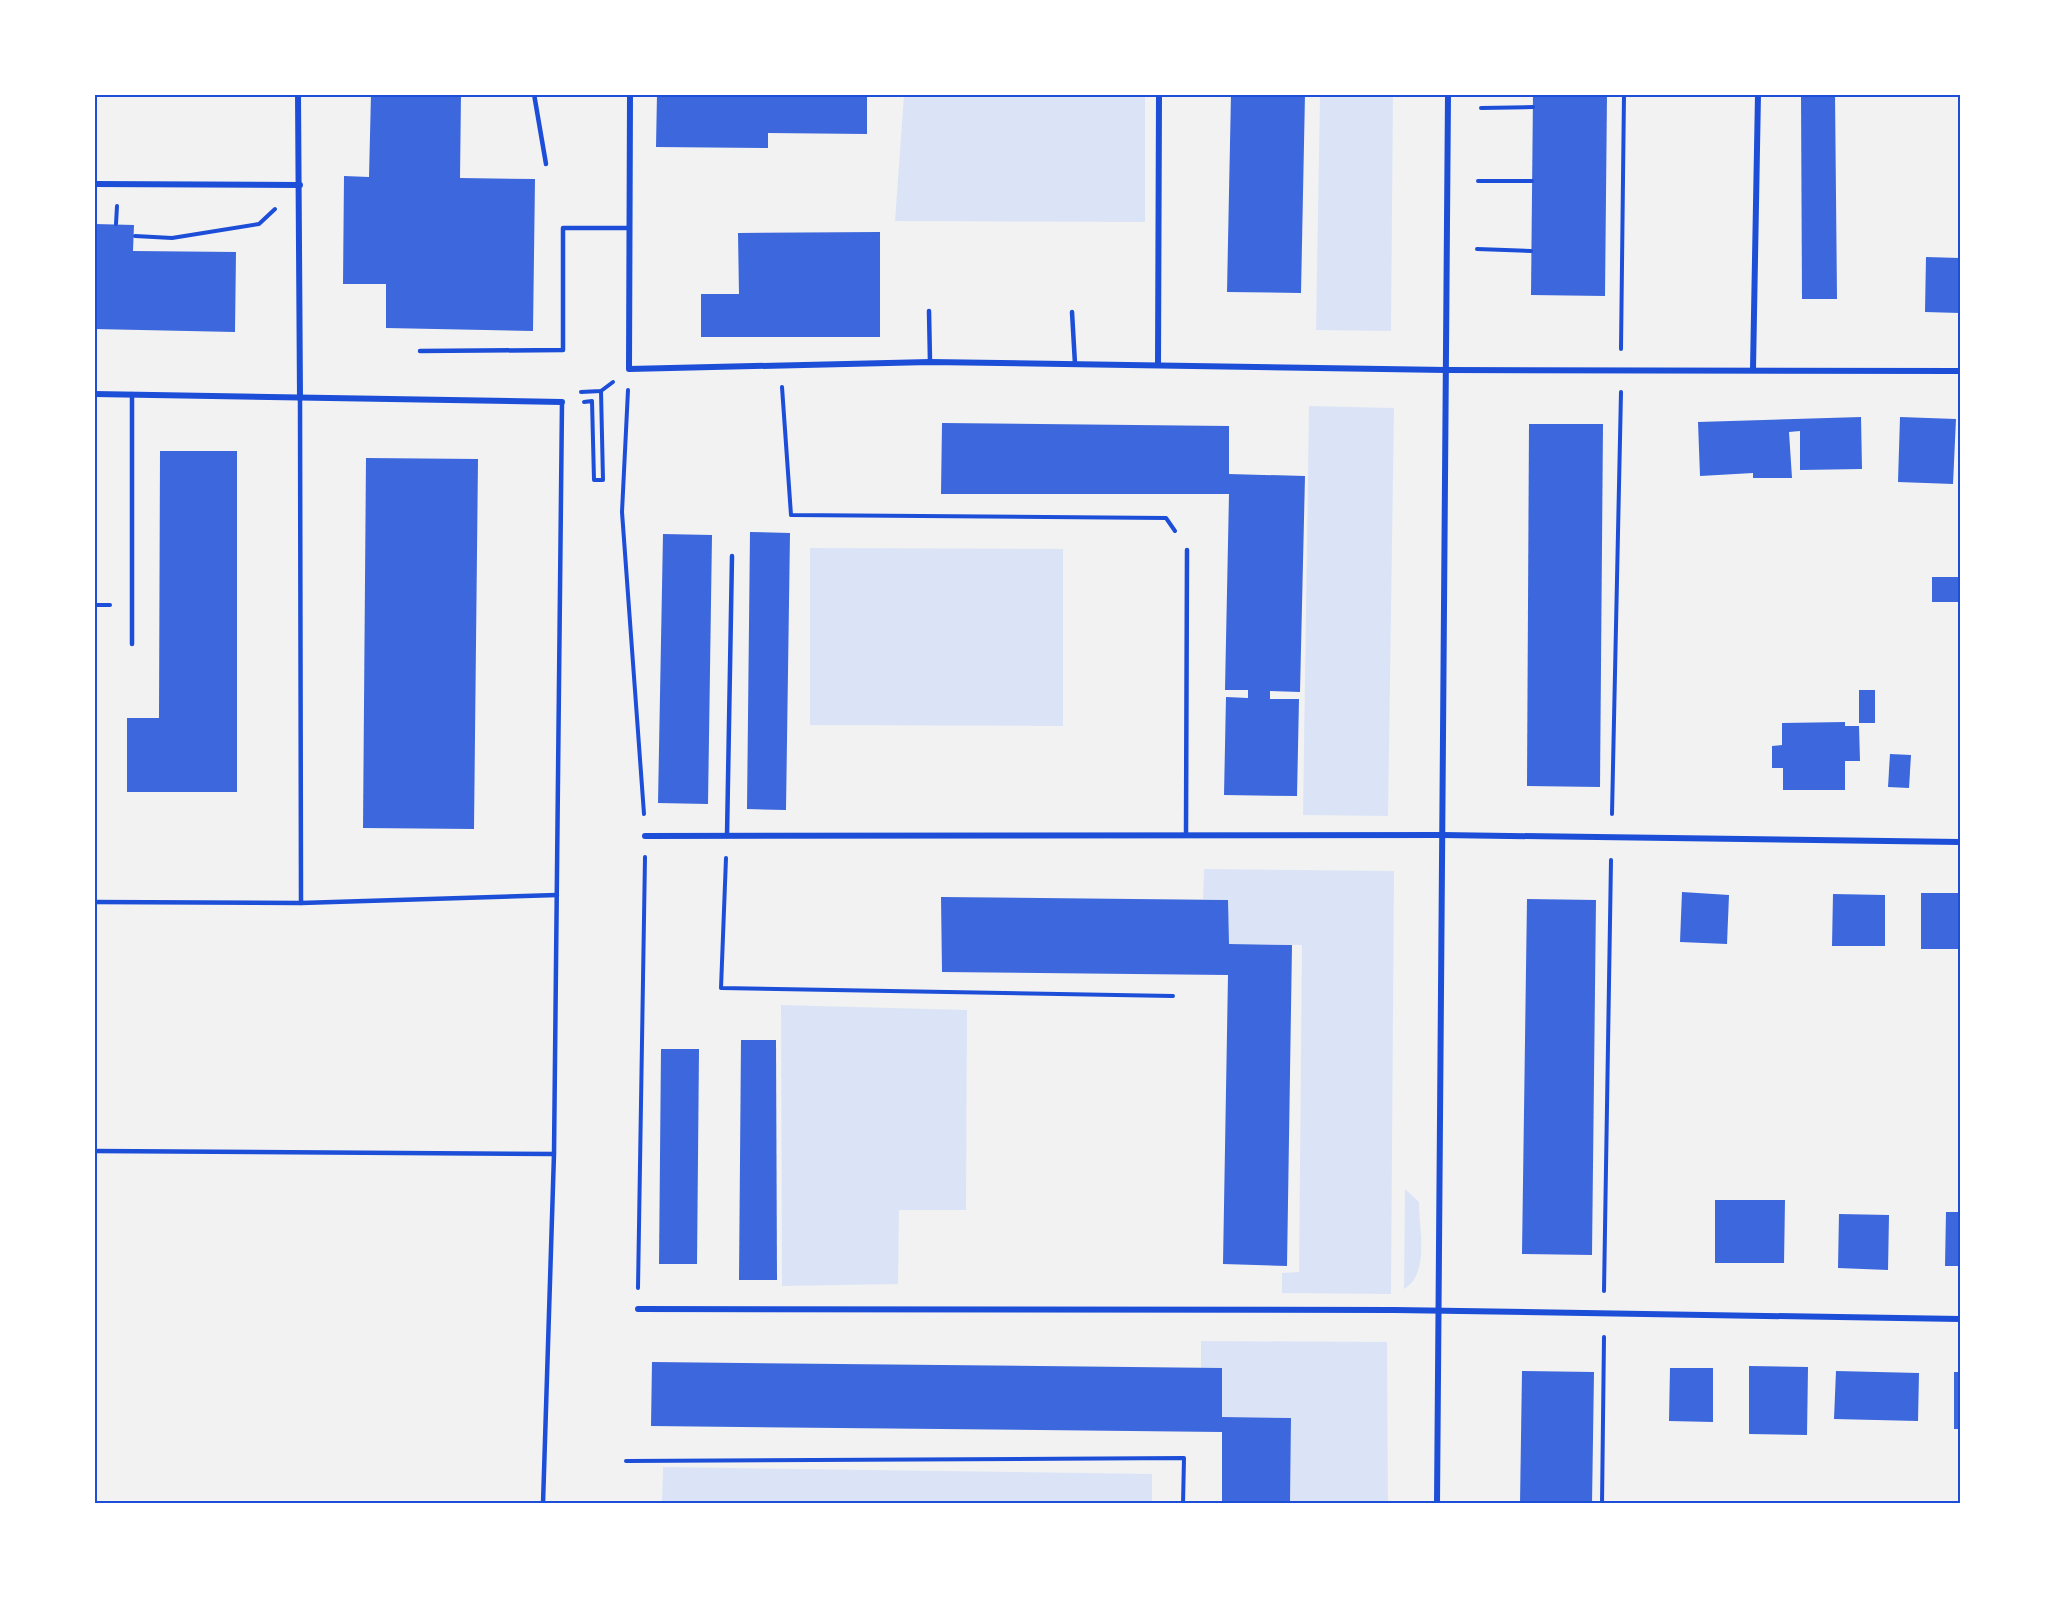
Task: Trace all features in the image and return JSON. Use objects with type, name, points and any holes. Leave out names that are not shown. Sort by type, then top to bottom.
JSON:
[{"type":"street","points":[[298,94],[300,398]]},
{"type":"street","points":[[630,94],[629,369],[930,362],[1446,370],[1960,371]]},
{"type":"street","points":[[1158,365],[1159,94]]},
{"type":"street","points":[[1437,1503],[1448,94]]},
{"type":"street","points":[[1753,369],[1758,94]]},
{"type":"street","points":[[94,183],[300,185]]},
{"type":"street","points":[[94,394],[562,402]]},
{"type":"street","points":[[645,836],[1442,835],[1960,842]]},
{"type":"street","points":[[638,1309],[1438,1310],[1960,1319]]},
{"type":"lane","points":[[534,94],[546,164]]},
{"type":"lane","points":[[420,351],[564,350],[563,228],[629,228]]},
{"type":"lane","points":[[929,311],[930,362]]},
{"type":"lane","points":[[1072,312],[1075,364]]},
{"type":"lane","points":[[132,394],[132,644]]},
{"type":"lane","points":[[300,398],[301,903]]},
{"type":"lane","points":[[543,1503],[554,1154],[562,402]]},
{"type":"lane","points":[[1186,835],[1187,550]]},
{"type":"lane","points":[[727,836],[732,556]]},
{"type":"lane","points":[[94,902],[301,903],[557,895]]},
{"type":"lane","points":[[94,1151],[554,1154]]},
{"type":"path","points":[[1622,296],[1624,94]]},
{"type":"path","points":[[1481,108],[1533,107]]},
{"type":"path","points":[[1478,181],[1532,181]]},
{"type":"path","points":[[135,236],[172,238],[259,224],[300,185]]},
{"type":"path","points":[[1477,249],[1531,251]]},
{"type":"path","points":[[780,366],[791,515],[1166,518],[1187,550]]},
{"type":"path","points":[[562,402],[592,402],[594,480],[603,480],[601,391],[583,391]]},
{"type":"path","points":[[1613,788],[1620,425]]},
{"type":"path","points":[[94,605],[112,605]]},
{"type":"path","points":[[727,836],[721,988],[1173,996]]},
{"type":"path","points":[[1602,1503],[1612,837]]},
{"type":"path","points":[[626,1461],[1184,1458],[1183,1503]]},
{"type":"shaded area","points":[[904,95],[1145,95],[1145,222],[895,221]]},
{"type":"shaded area","points":[[1320,95],[1393,95],[1391,331],[1316,330]]},
{"type":"shaded area","points":[[1309,406],[1394,408],[1388,816],[1303,815]]},
{"type":"shaded area","points":[[810,548],[1063,549],[1063,726],[810,725]]},
{"type":"shaded area","points":[[1204,869],[1394,871],[1391,1294],[1282,1293],[1282,1273],[1299,1272],[1302,945],[1228,944],[1228,900],[1203,899]]},
{"type":"shaded area","points":[[781,1005],[967,1010],[966,1210],[899,1210],[898,1284],[782,1286]]},
{"type":"shaded area","points":[[1405,1189],[1419,1202],[1421,1250],[1417,1273],[1404,1289]]},
{"type":"shaded area","points":[[1201,1341],[1387,1342],[1388,1503],[1290,1503],[1291,1418],[1222,1417],[1222,1369],[1201,1368]]},
{"type":"shaded area","points":[[663,1467],[1152,1474],[1152,1503],[662,1503]]},
{"type":"building","points":[[371,94],[461,94],[460,178],[535,179],[533,331],[386,328],[386,284],[343,284],[344,176],[369,177]]},
{"type":"building","points":[[657,94],[867,94],[867,134],[768,133],[768,148],[656,147]]},
{"type":"building","points":[[1231,94],[1305,94],[1301,293],[1227,292]]},
{"type":"building","points":[[1533,94],[1607,94],[1605,296],[1531,295]]},
{"type":"building","points":[[1801,94],[1835,94],[1837,299],[1802,299]]},
{"type":"building","points":[[95,224],[134,225],[133,251],[236,252],[235,332],[94,329]]},
{"type":"building","points":[[880,232],[880,337],[701,337],[701,294],[739,294],[738,233]]},
{"type":"building","points":[[1926,257],[1960,258],[1960,313],[1925,312]]},
{"type":"building","points":[[1861,417],[1862,469],[1800,470],[1800,431],[1789,432],[1792,478],[1753,478],[1753,473],[1700,476],[1698,422]]},
{"type":"building","points":[[1900,417],[1956,419],[1953,484],[1898,482]]},
{"type":"building","points":[[942,423],[1229,426],[1229,474],[1305,476],[1300,692],[1270,691],[1270,699],[1299,699],[1297,796],[1224,795],[1226,697],[1248,698],[1248,690],[1225,690],[1229,494],[941,494]]},
{"type":"building","points":[[1529,424],[1603,424],[1600,787],[1527,786]]},
{"type":"building","points":[[160,451],[237,451],[237,792],[127,792],[127,718],[159,718]]},
{"type":"building","points":[[366,458],[478,459],[474,829],[363,828]]},
{"type":"building","points":[[750,532],[790,533],[786,810],[747,809]]},
{"type":"building","points":[[663,534],[712,535],[708,804],[658,803]]},
{"type":"building","points":[[1932,577],[1960,577],[1960,602],[1932,602]]},
{"type":"building","points":[[1859,690],[1875,690],[1875,723],[1859,723]]},
{"type":"building","points":[[1845,722],[1845,726],[1859,726],[1860,761],[1845,761],[1845,790],[1783,790],[1783,768],[1772,768],[1772,746],[1782,745],[1782,723]]},
{"type":"building","points":[[1890,754],[1911,755],[1909,788],[1888,787]]},
{"type":"building","points":[[1682,892],[1729,895],[1727,944],[1680,942]]},
{"type":"building","points":[[1921,893],[1960,893],[1960,949],[1921,949]]},
{"type":"building","points":[[1833,894],[1885,895],[1885,946],[1832,946]]},
{"type":"building","points":[[941,897],[1228,900],[1229,944],[1292,945],[1287,1266],[1223,1264],[1228,975],[942,972]]},
{"type":"building","points":[[1527,899],[1596,900],[1592,1255],[1522,1254]]},
{"type":"building","points":[[741,1040],[776,1040],[777,1280],[739,1280]]},
{"type":"building","points":[[661,1049],[699,1049],[697,1264],[659,1264]]},
{"type":"building","points":[[1715,1200],[1785,1200],[1784,1263],[1715,1263]]},
{"type":"building","points":[[1946,1212],[1960,1212],[1960,1266],[1945,1266]]},
{"type":"building","points":[[1839,1214],[1889,1215],[1888,1270],[1838,1268]]},
{"type":"building","points":[[652,1362],[1222,1368],[1222,1417],[1291,1418],[1290,1504],[1222,1504],[1222,1432],[651,1426]]},
{"type":"building","points":[[1749,1366],[1808,1367],[1807,1435],[1749,1434]]},
{"type":"building","points":[[1670,1368],[1713,1368],[1713,1422],[1669,1421]]},
{"type":"building","points":[[1522,1371],[1594,1372],[1592,1504],[1520,1504]]},
{"type":"building","points":[[1836,1371],[1919,1373],[1918,1421],[1834,1419]]},
{"type":"building","points":[[1954,1372],[1960,1372],[1960,1429],[1954,1429]]}]
